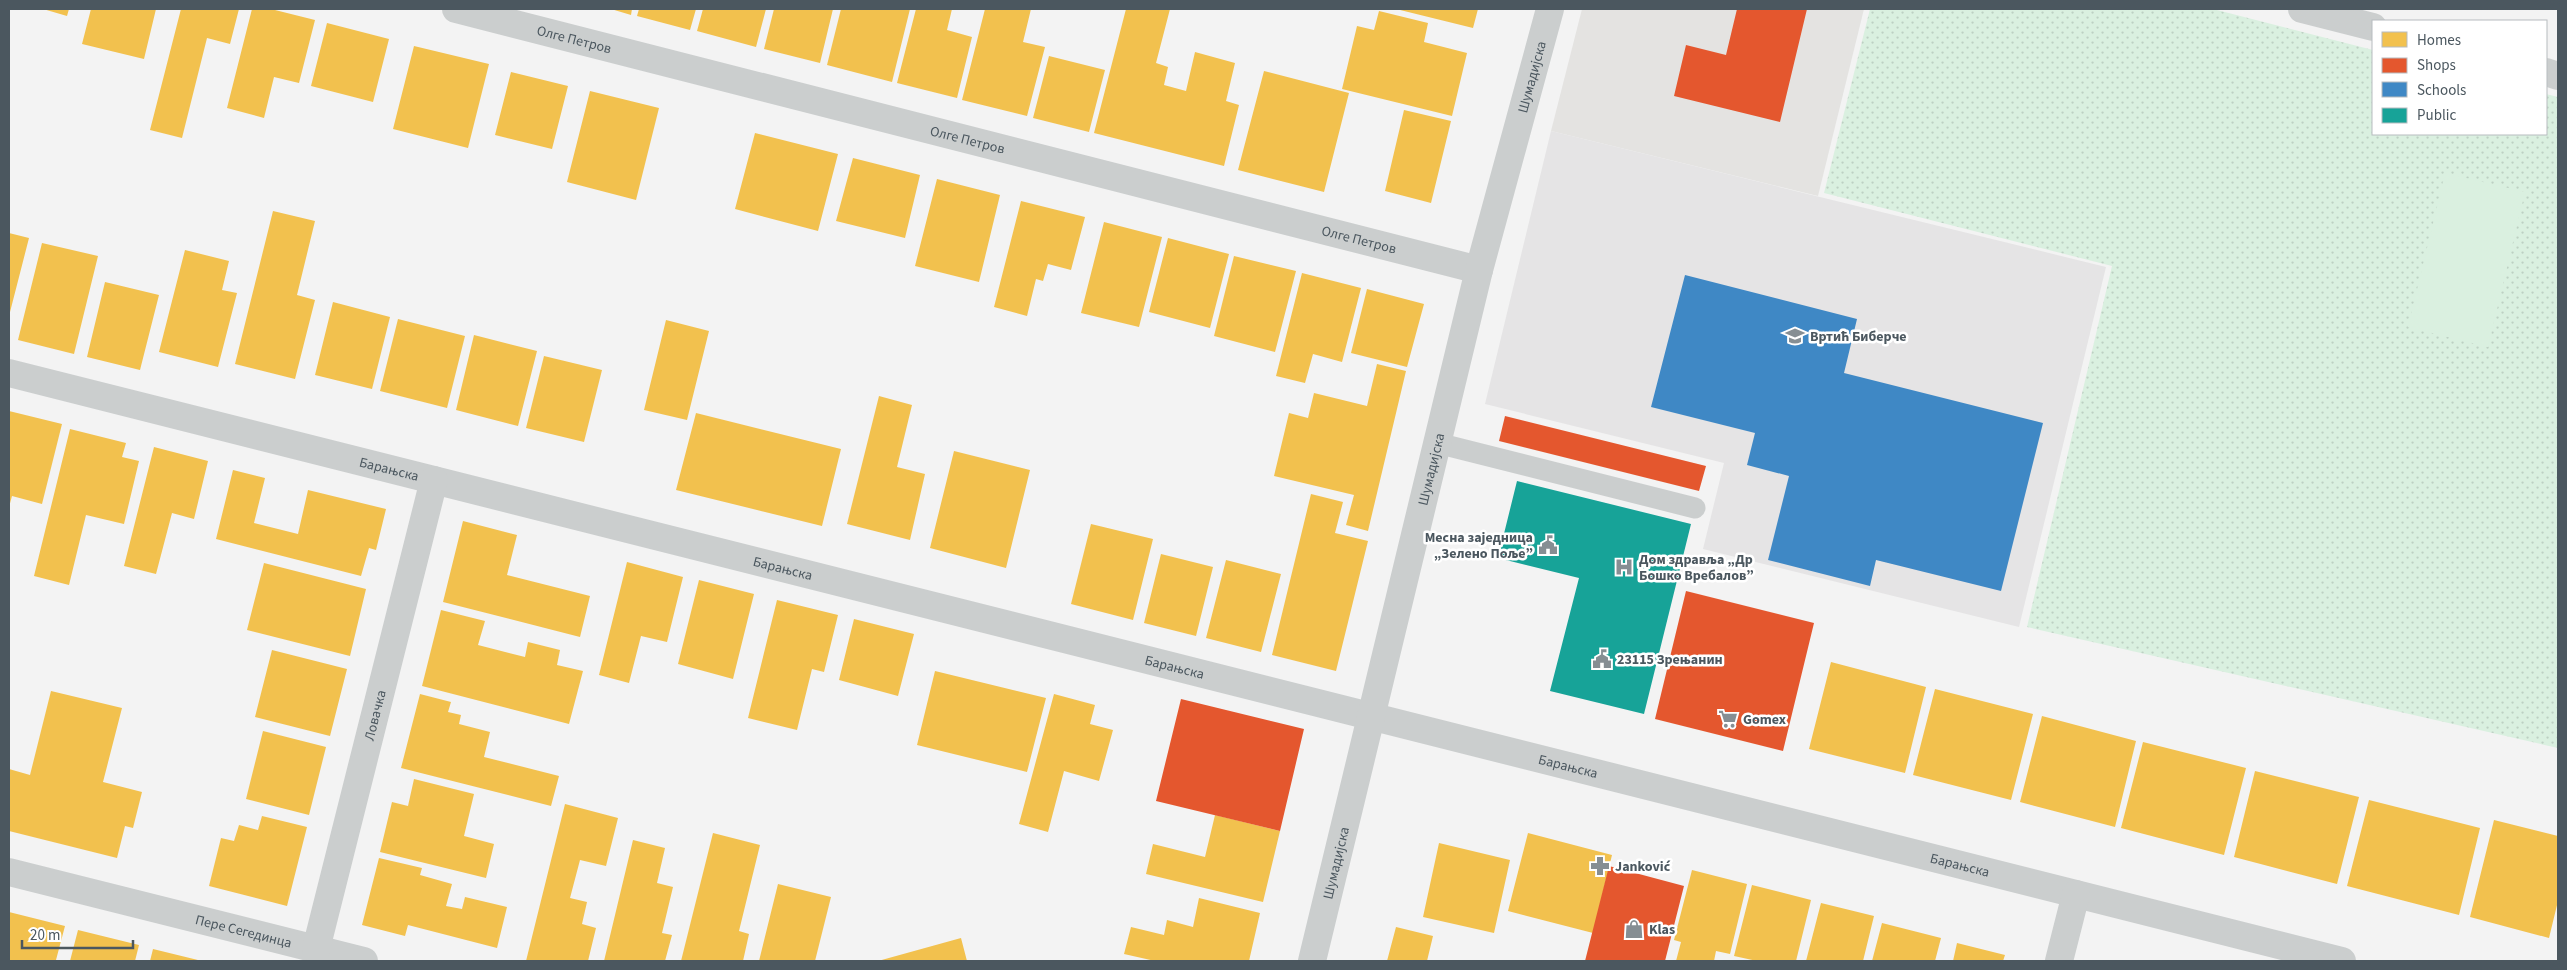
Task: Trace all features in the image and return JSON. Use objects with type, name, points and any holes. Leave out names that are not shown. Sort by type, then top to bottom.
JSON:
[{"type":"street","name":"Олге Петров","points":[[456,9],[1479,270]]},
{"type":"street","name":"Шумадијска","points":[[1312,961],[1479,270],[1550,9]]},
{"type":"street","points":[[2302,9],[2372,27]]},
{"type":"street","name":"Барањска","points":[[9,373],[2342,961]]},
{"type":"street","name":"Ловачка","points":[[316,949],[434,480]]},
{"type":"street","name":"Пере Сегединца","points":[[9,872],[364,961]]},
{"type":"street","points":[[2059,961],[2076,894]]},
{"type":"lane","points":[[1437,443],[1695,508]]},
{"type":"shaded area","points":[[1582,9],[1864,9],[1818,196],[1551,131]]},
{"type":"shaded area","name":"Вртић Биберче","points":[[1551,131],[2106,267],[2019,627],[1703,549],[1724,463],[1485,404]]},
{"type":"green space","points":[[1870,9],[2213,9],[2372,50],[2372,135],[2547,135],[2547,94],[2558,97],[2558,748],[2027,627],[2112,266],[1824,193]]},
{"type":"green space","points":[[2445,173],[2525,192],[2488,347],[2408,327]]},
{"type":"building: Homes","points":[[43,9],[69,9],[67,16]]},
{"type":"building: Homes","points":[[91,9],[156,9],[144,59],[82,44]]},
{"type":"building: Homes","points":[[181,9],[239,9],[230,44],[207,38],[182,138],[150,130]]},
{"type":"building: Homes","points":[[252,9],[271,9],[315,20],[299,83],[274,77],[264,118],[227,108]]},
{"type":"building: Homes","points":[[611,9],[632,9],[631,15]]},
{"type":"building: Homes","points":[[639,9],[696,9],[690,30],[637,16]]},
{"type":"building: Homes","points":[[703,9],[766,9],[756,47],[697,31]]},
{"type":"building: Homes","points":[[774,9],[833,9],[820,63],[764,49]]},
{"type":"building: Homes","points":[[841,9],[910,9],[892,82],[827,65]]},
{"type":"building: Homes","points":[[916,9],[952,9],[947,30],[972,37],[957,98],[897,83]]},
{"type":"building: Homes","points":[[985,9],[1031,9],[1023,42],[1045,47],[1027,116],[962,100]]},
{"type":"building: Homes","points":[[1126,9],[1170,9],[1156,63],[1168,67],[1164,85],[1186,91],[1195,52],[1235,63],[1226,101],[1239,105],[1224,166],[1094,133]]},
{"type":"building: Homes","points":[[1396,9],[1478,9],[1473,28]]},
{"type":"building: Homes","points":[[1379,11],[1428,23],[1424,42],[1467,53],[1452,116],[1342,89],[1357,26],[1374,30]]},
{"type":"building: Homes","points":[[327,23],[389,39],[373,102],[311,86]]},
{"type":"building: Homes","points":[[414,46],[489,64],[468,148],[393,129]]},
{"type":"building: Homes","points":[[1049,56],[1105,70],[1089,132],[1033,118]]},
{"type":"building: Homes","points":[[1264,71],[1349,93],[1324,192],[1238,170]]},
{"type":"building: Homes","points":[[511,72],[568,86],[552,149],[495,135]]},
{"type":"building: Homes","points":[[590,91],[659,108],[636,200],[567,182]]},
{"type":"building: Homes","points":[[1404,110],[1451,121],[1431,203],[1385,191]]},
{"type":"building: Homes","points":[[755,133],[838,154],[818,231],[735,209]]},
{"type":"building: Homes","points":[[853,158],[920,175],[905,238],[836,221]]},
{"type":"building: Homes","points":[[937,179],[1000,195],[979,282],[915,266]]},
{"type":"building: Homes","points":[[1021,201],[1085,217],[1071,270],[1048,264],[1043,281],[1036,279],[1027,316],[994,307]]},
{"type":"building: Homes","points":[[273,211],[315,221],[297,295],[315,300],[295,379],[235,364]]},
{"type":"building: Homes","points":[[1104,222],[1162,237],[1139,327],[1081,313]]},
{"type":"building: Homes","points":[[9,233],[29,238],[9,316]]},
{"type":"building: Homes","points":[[1168,238],[1229,254],[1210,328],[1149,312]]},
{"type":"building: Homes","points":[[42,243],[98,256],[74,354],[18,340]]},
{"type":"building: Homes","points":[[185,250],[229,261],[222,290],[237,293],[218,367],[159,352]]},
{"type":"building: Homes","points":[[1234,256],[1296,271],[1275,352],[1214,336]]},
{"type":"building: Homes","points":[[1302,273],[1361,288],[1342,362],[1313,354],[1305,383],[1276,376]]},
{"type":"building: Homes","points":[[105,282],[159,295],[140,370],[87,357]]},
{"type":"building: Homes","points":[[1367,289],[1424,304],[1407,367],[1351,353]]},
{"type":"building: Homes","points":[[333,302],[390,317],[372,389],[315,375]]},
{"type":"building: Homes","points":[[398,319],[465,336],[447,408],[380,391]]},
{"type":"building: Homes","points":[[666,320],[709,331],[687,420],[644,410]]},
{"type":"building: Homes","points":[[474,335],[537,351],[518,426],[456,410]]},
{"type":"building: Homes","points":[[544,356],[602,370],[584,442],[526,428]]},
{"type":"building: Homes","points":[[1377,364],[1406,371],[1368,531],[1346,525],[1354,495],[1274,476],[1289,413],[1308,418],[1314,393],[1367,406]]},
{"type":"building: Homes","points":[[879,396],[912,405],[897,467],[925,474],[910,540],[847,524]]},
{"type":"building: Homes","points":[[9,411],[62,424],[42,504],[12,496],[9,507]]},
{"type":"building: Homes","points":[[696,413],[841,449],[822,526],[676,490]]},
{"type":"building: Homes","points":[[70,429],[126,443],[122,457],[139,461],[124,524],[86,515],[69,585],[34,576]]},
{"type":"building: Homes","points":[[154,447],[208,461],[194,519],[172,513],[156,574],[124,566]]},
{"type":"building: Homes","points":[[954,451],[1030,470],[1006,568],[930,548]]},
{"type":"building: Homes","points":[[233,470],[265,478],[254,523],[298,534],[308,490],[386,509],[376,550],[369,548],[361,576],[216,539]]},
{"type":"building: Homes","points":[[1311,494],[1343,502],[1335,533],[1368,541],[1336,671],[1272,655]]},
{"type":"building: Homes","points":[[463,521],[517,535],[507,575],[590,596],[580,637],[443,602]]},
{"type":"building: Homes","points":[[1091,524],[1153,539],[1133,620],[1071,604]]},
{"type":"building: Homes","points":[[1161,554],[1213,567],[1196,636],[1144,623]]},
{"type":"building: Homes","points":[[1226,560],[1281,574],[1261,652],[1206,638]]},
{"type":"building: Homes","points":[[627,562],[683,577],[667,642],[641,636],[629,683],[599,675]]},
{"type":"building: Homes","points":[[264,563],[366,589],[350,656],[247,630]]},
{"type":"building: Homes","points":[[699,580],[754,594],[733,679],[678,664]]},
{"type":"building: Homes","points":[[777,600],[838,615],[824,672],[812,669],[797,730],[748,718]]},
{"type":"building: Homes","points":[[441,610],[485,621],[478,645],[525,657],[528,642],[560,650],[557,665],[583,671],[569,724],[422,686]]},
{"type":"building: Homes","points":[[854,619],[914,634],[898,696],[839,680]]},
{"type":"building: Homes","points":[[272,650],[347,669],[330,736],[255,717]]},
{"type":"building: Homes","points":[[1831,662],[1926,687],[1905,773],[1809,749]]},
{"type":"building: Homes","points":[[935,671],[1046,698],[1027,772],[917,745]]},
{"type":"building: Homes","points":[[1935,689],[2033,714],[2011,800],[1913,775]]},
{"type":"building: Homes","points":[[51,691],[122,708],[103,782],[142,792],[133,828],[125,826],[117,858],[9,831],[9,769],[30,775]]},
{"type":"building: Homes","points":[[420,694],[451,702],[448,712],[461,715],[459,724],[490,732],[484,757],[559,776],[551,806],[401,768]]},
{"type":"building: Homes","points":[[1054,694],[1095,705],[1090,724],[1113,730],[1099,781],[1064,771],[1048,832],[1019,824]]},
{"type":"building: Homes","points":[[2042,716],[2136,741],[2115,827],[2020,802]]},
{"type":"building: Homes","points":[[263,731],[326,747],[309,815],[246,799]]},
{"type":"building: Homes","points":[[2143,742],[2246,768],[2224,855],[2121,828]]},
{"type":"building: Homes","points":[[2255,771],[2359,797],[2337,884],[2234,857]]},
{"type":"building: Homes","points":[[414,779],[474,794],[464,836],[494,844],[486,878],[380,852],[392,802],[408,806]]},
{"type":"building: Homes","points":[[2369,800],[2480,828],[2459,915],[2347,886]]},
{"type":"building: Homes","points":[[565,804],[618,818],[606,866],[580,860],[570,898],[587,902],[582,924],[596,928],[588,961],[526,961]]},
{"type":"building: Homes","points":[[1215,815],[1280,831],[1263,902],[1146,874],[1153,844],[1205,857]]},
{"type":"building: Homes","points":[[262,816],[307,827],[287,906],[209,886],[221,838],[234,841],[239,825],[258,830]]},
{"type":"building: Homes","points":[[2494,820],[2558,836],[2558,901],[2549,938],[2470,917]]},
{"type":"building: Homes","points":[[713,833],[760,845],[739,931],[749,934],[743,961],[681,961]]},
{"type":"building: Homes","points":[[1528,833],[1612,855],[1593,933],[1508,911]]},
{"type":"building: Homes","points":[[633,840],[665,848],[657,883],[673,887],[662,933],[672,935],[665,961],[604,961]]},
{"type":"building: Homes","points":[[1439,843],[1510,860],[1494,933],[1423,917]]},
{"type":"building: Homes","points":[[379,858],[422,868],[420,875],[452,884],[446,906],[462,909],[465,897],[507,907],[497,948],[408,925],[405,936],[362,925]]},
{"type":"building: Homes","points":[[1692,870],[1747,884],[1730,954],[1716,951],[1714,961],[1676,961],[1681,942],[1674,940]]},
{"type":"building: Homes","points":[[778,884],[831,897],[815,961],[759,961]]},
{"type":"building: Homes","points":[[1752,885],[1811,900],[1796,961],[1757,961],[1734,956]]},
{"type":"building: Homes","points":[[1199,898],[1260,913],[1249,961],[1155,961],[1124,954],[1131,927],[1164,935],[1167,920],[1193,927]]},
{"type":"building: Homes","points":[[1821,903],[1874,916],[1863,961],[1806,961]]},
{"type":"building: Homes","points":[[9,912],[65,926],[56,960],[9,961]]},
{"type":"building: Homes","points":[[1882,923],[1941,938],[1935,961],[1872,961]]},
{"type":"building: Homes","points":[[1396,927],[1433,936],[1427,961],[1387,961]]},
{"type":"building: Homes","points":[[78,930],[139,945],[135,961],[70,961]]},
{"type":"building: Homes","points":[[961,938],[967,961],[878,961]]},
{"type":"building: Homes","points":[[1957,943],[2005,955],[2003,961],[1953,961]]},
{"type":"building: Homes","points":[[153,949],[202,961],[150,961]]},
{"type":"building: Shops","points":[[1737,9],[1807,9],[1780,122],[1674,96],[1686,45],[1726,55]]},
{"type":"building: Shops","points":[[1505,416],[1706,466],[1699,491],[1499,441]]},
{"type":"building: Shops","points":[[1686,591],[1814,623],[1783,751],[1655,719]]},
{"type":"building: Shops","points":[[1181,699],[1304,729],[1280,831],[1156,801]]},
{"type":"building: Shops","points":[[1609,866],[1684,886],[1665,961],[1585,961]]},
{"type":"building: Schools","points":[[1685,275],[1857,319],[1844,373],[2043,423],[2001,591],[1876,560],[1870,586],[1768,560],[1789,476],[1747,465],[1755,433],[1651,407]]},
{"type":"building: Public","points":[[1517,481],[1691,524],[1644,714],[1550,691],[1579,578],[1498,558]]},
{"type":"place","name":"Вртић Биберче","points":[[1795,336]]},
{"type":"place","name":"Месна заједница „Зелено Поље”","points":[[1548,545]]},
{"type":"place","name":"Дом здравља „Др Бошко Вребалов”","points":[[1624,567]]},
{"type":"place","name":"23115 Зрењанин","points":[[1602,659]]},
{"type":"place","name":"Gomex","points":[[1728,719]]},
{"type":"place","name":"Janković","points":[[1600,866]]},
{"type":"place","name":"Klas","points":[[1634,929]]}]
